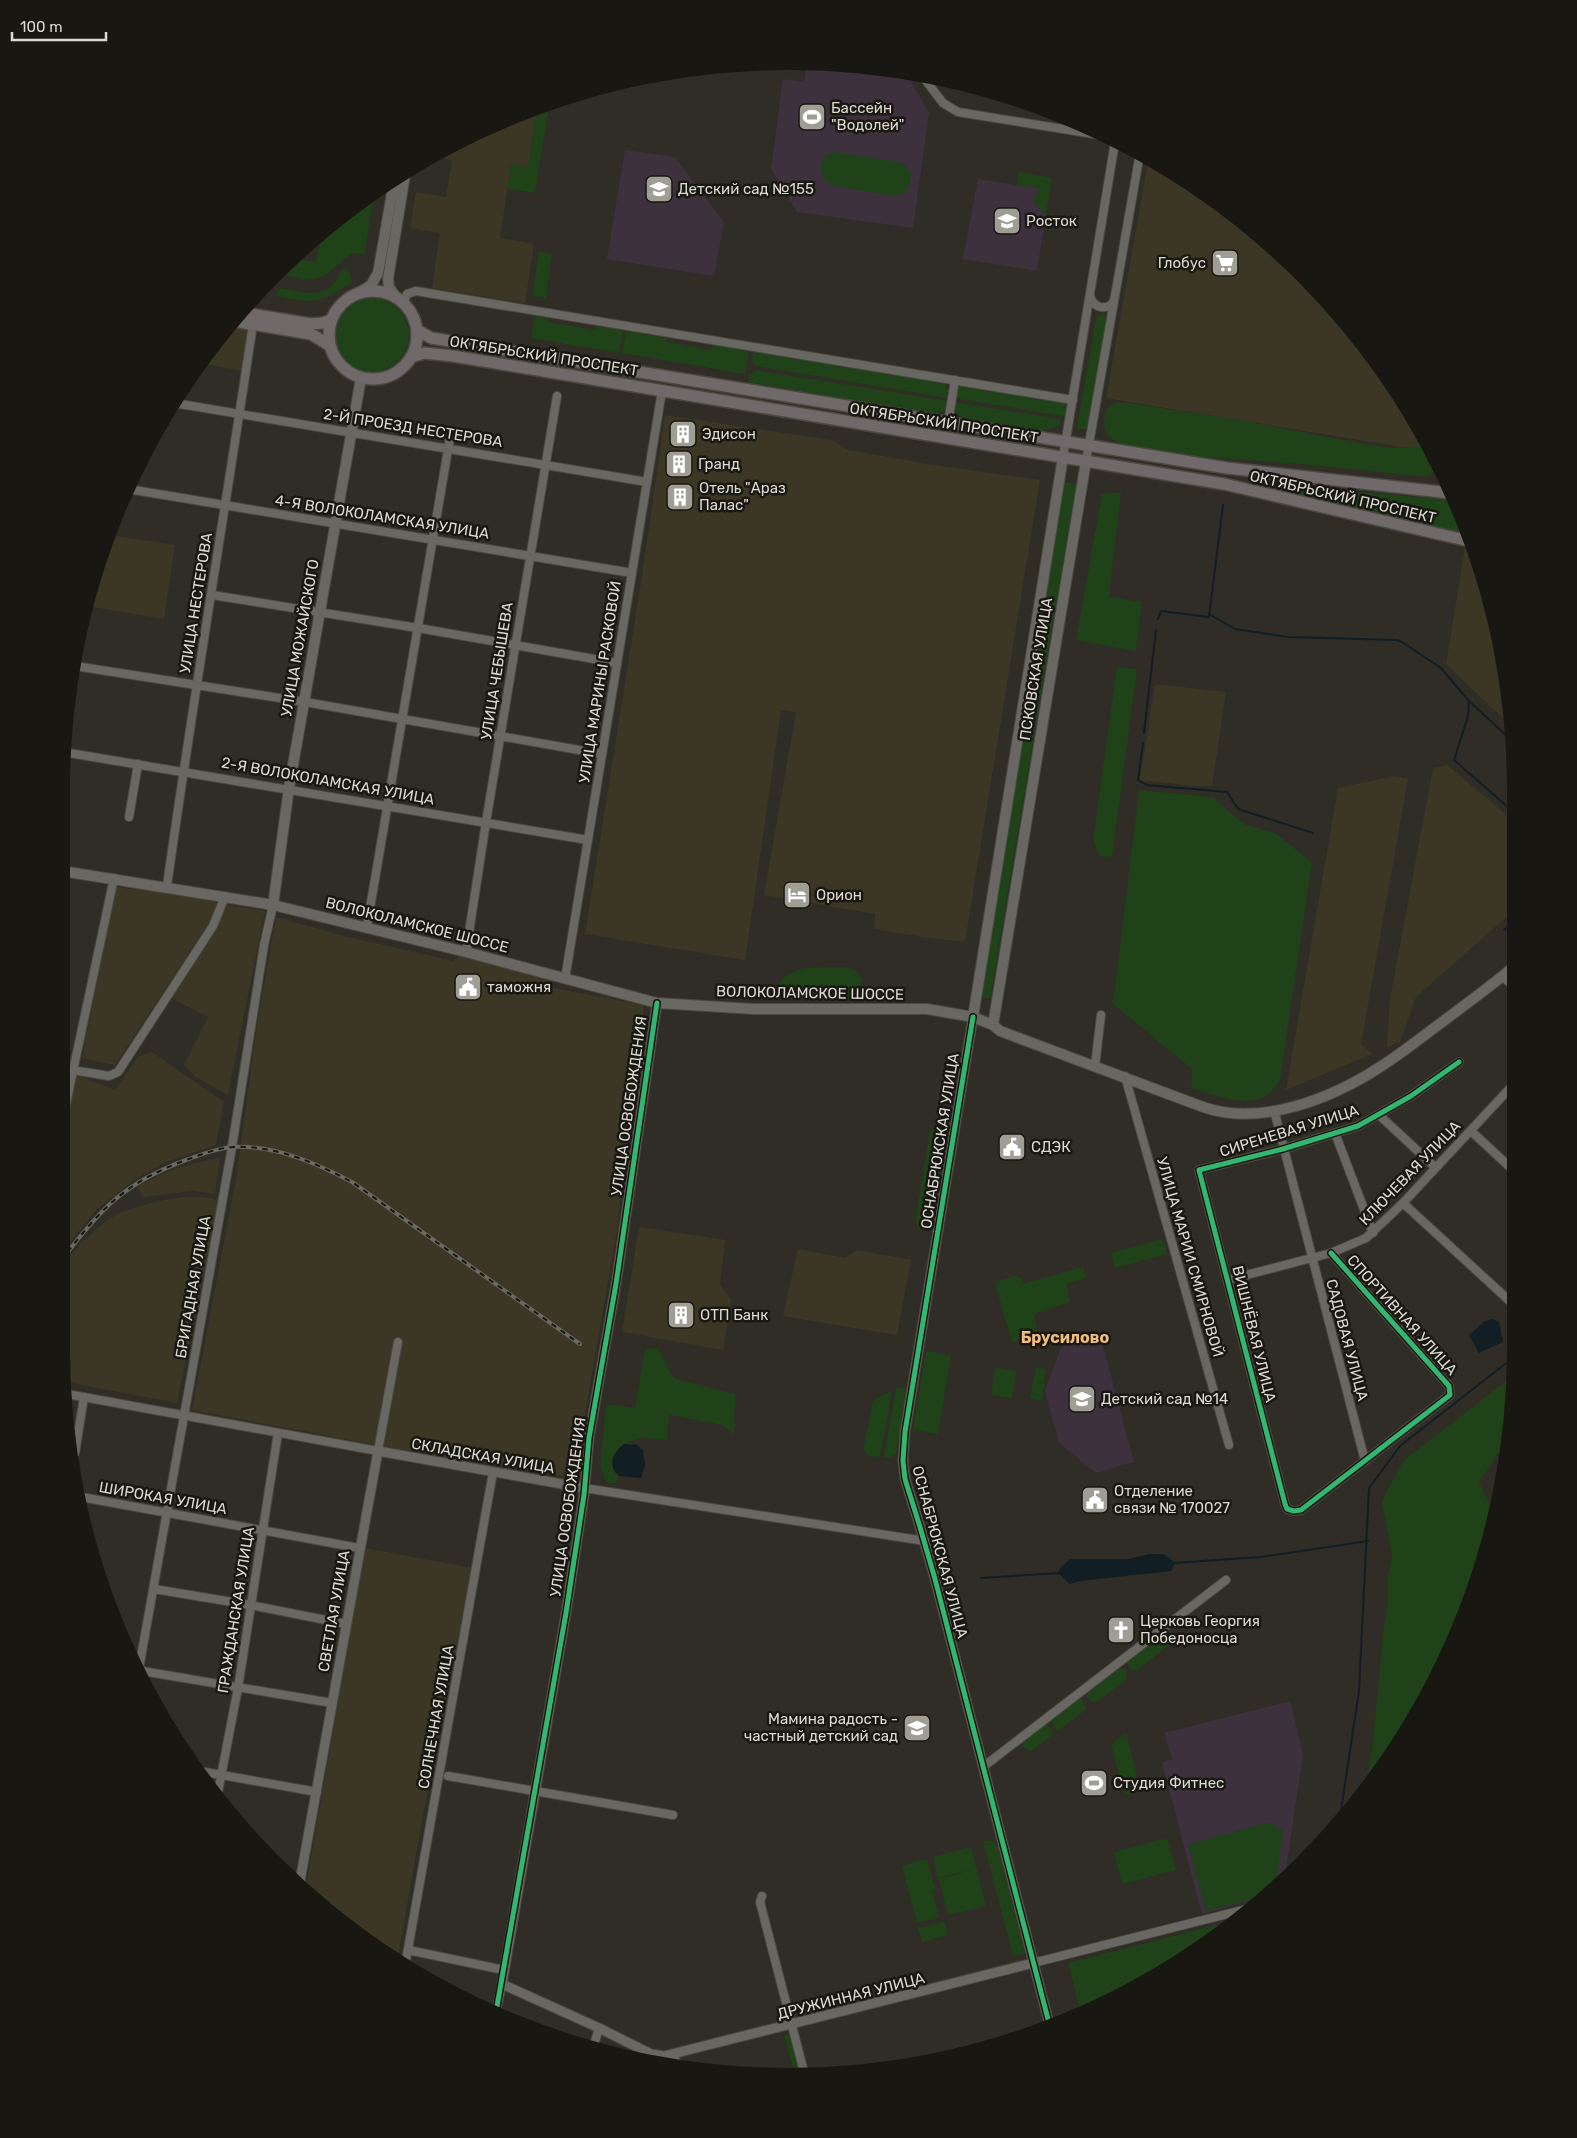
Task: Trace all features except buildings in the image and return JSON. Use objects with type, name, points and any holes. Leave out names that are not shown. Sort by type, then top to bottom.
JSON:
[{"type":"main road","points":[[242,322],[311,334],[321,338],[329,345],[339,363],[351,373],[361,378],[379,379],[392,375],[403,368],[411,357],[416,344],[416,330],[413,317],[389,287],[388,279],[404,182]]},
{"type":"main road","points":[[329,345],[331,320],[344,301],[371,285],[378,273],[393,189]]},
{"type":"main road","points":[[360,292],[378,291],[395,296]]},
{"type":"main road","points":[[249,314],[311,324],[331,320]]},
{"type":"main road","name":"ОКТЯБРЬСКИЙ ПРОСПЕКТ","points":[[416,330],[431,338],[948,424],[1227,468],[1442,492]]},
{"type":"main road","name":"ОКТЯБРЬСКИЙ ПРОСПЕКТ","points":[[411,357],[424,353],[453,356],[1224,484],[1462,539]]},
{"type":"main road","name":"УЛИЦА МОЖАЙСКОГО","points":[[273,905],[289,788],[361,378]]},
{"type":"main road","name":"ПСКОВСКАЯ УЛИЦА","points":[[973,1017],[1063,457]]},
{"type":"main road","name":"ПСКОВСКАЯ УЛИЦА","points":[[993,1024],[1086,461]]},
{"type":"main road","name":"ВОЛОКОЛАМСКОЕ ШОССЕ","points":[[70,872],[167,886],[273,905],[367,926],[657,1003],[753,1008],[927,1010],[973,1017],[993,1024],[1000,1030],[1220,1112],[1247,1114],[1274,1110],[1324,1096],[1370,1073],[1394,1058],[1507,972]]},
{"type":"street","points":[[928,84],[943,103],[958,112],[1077,131]]},
{"type":"street","name":"ПСКОВСКАЯ УЛИЦА","points":[[1063,457],[1114,148]]},
{"type":"street","name":"ПСКОВСКАЯ УЛИЦА","points":[[1086,461],[1139,161]]},
{"type":"street","points":[[405,305],[405,297],[410,292],[432,294],[1073,400]]},
{"type":"street","points":[[1090,294],[1093,303],[1100,308],[1109,306],[1114,300]]},
{"type":"street","points":[[1086,318],[1090,312],[1099,309],[1108,312],[1111,319]]},
{"type":"street","name":"УЛИЦА НЕСТЕРОВА","points":[[167,886],[183,771],[212,596],[224,506],[253,324]]},
{"type":"street","points":[[948,424],[955,380]]},
{"type":"street","name":"УЛИЦА МАРИНЫ РАСКОВОЙ","points":[[565,979],[662,391]]},
{"type":"street","name":"УЛИЦА ЧЕБЫШЕВА","points":[[466,952],[557,396]]},
{"type":"street","name":"2-Й ПРОЕЗД НЕСТЕРОВА","points":[[181,404],[647,482]]},
{"type":"street","points":[[367,926],[451,432]]},
{"type":"street","name":"4-Я ВОЛОКОЛАМСКАЯ УЛИЦА","points":[[135,490],[632,573]]},
{"type":"street","points":[[212,596],[418,628],[617,663]]},
{"type":"street","points":[[81,667],[304,702],[602,754]]},
{"type":"street","name":"2-Я ВОЛОКОЛАМСКАЯ УЛИЦА","points":[[72,753],[289,788],[588,840]]},
{"type":"street","points":[[129,817],[138,764]]},
{"type":"street","points":[[70,1081],[114,878]]},
{"type":"street","points":[[72,1070],[109,1076],[118,1072],[213,926],[225,896]]},
{"type":"street","name":"БРИГАДНАЯ УЛИЦА","points":[[140,1659],[232,1147],[264,945],[273,905]]},
{"type":"street","points":[[1502,976],[1507,980]]},
{"type":"street","name":"УЛИЦА ОСВОБОЖДЕНИЯ","points":[[497,2006],[566,1612],[584,1488],[589,1438],[616,1284],[657,1003]]},
{"type":"street","points":[[1095,1066],[1102,1015]]},
{"type":"street","name":"ОСНАБРЮКСКАЯ УЛИЦА","points":[[973,1017],[903,1456],[905,1480],[924,1541],[1048,2019]]},
{"type":"street","name":"СИРЕНЕВАЯ УЛИЦА","points":[[1199,1170],[1283,1149],[1358,1126],[1379,1115],[1459,1062]]},
{"type":"street","name":"УЛИЦА МАРИИ СМИРНОВОЙ","points":[[1125,1076],[1229,1445]]},
{"type":"street","name":"КЛЮЧЕВАЯ УЛИЦА","points":[[1227,1280],[1331,1253],[1360,1242],[1403,1203],[1507,1091]]},
{"type":"street","name":"САДОВАЯ УЛИЦА","points":[[1274,1110],[1365,1461]]},
{"type":"street","points":[[1379,1115],[1435,1167]]},
{"type":"street","points":[[1471,1131],[1507,1164]]},
{"type":"street","points":[[1335,1134],[1372,1233]]},
{"type":"street","name":"ВИШНЁВАЯ УЛИЦА","points":[[1199,1170],[1287,1509],[1301,1510],[1365,1461]]},
{"type":"street","points":[[1403,1203],[1507,1299]]},
{"type":"street","name":"СПОРТИВНАЯ УЛИЦА","points":[[1331,1253],[1449,1386],[1450,1395],[1365,1461]]},
{"type":"street","name":"СВЕТЛАЯ УЛИЦА","points":[[299,1876],[317,1792],[359,1548],[398,1342]]},
{"type":"street","name":"СКЛАДСКАЯ УЛИЦА","points":[[72,1395],[584,1488],[924,1541]]},
{"type":"street","points":[[76,1445],[84,1397]]},
{"type":"street","name":"ГРАЖДАНСКАЯ УЛИЦА","points":[[219,1788],[238,1688],[278,1432]]},
{"type":"street","name":"СОЛНЕЧНАЯ УЛИЦА","points":[[407,1958],[493,1472]]},
{"type":"street","name":"ШИРОКАЯ УЛИЦА","points":[[86,1498],[359,1548]]},
{"type":"street","points":[[983,1767],[1226,1580]]},
{"type":"street","points":[[154,1589],[346,1624]]},
{"type":"street","points":[[147,1674],[332,1703]]},
{"type":"street","points":[[207,1772],[317,1792]]},
{"type":"street","points":[[448,1776],[673,1815]]},
{"type":"street","points":[[762,1896],[760,1902],[803,2067]]},
{"type":"street","points":[[1033,1963],[1236,1912]]},
{"type":"street","points":[[408,1950],[504,1970]]},
{"type":"street","name":"ДРУЖИННАЯ УЛИЦА","points":[[502,1984],[651,2054],[664,2056],[1033,1963]]},
{"type":"street","points":[[595,2042],[599,2028]]},
{"type":"street","points":[[675,2054],[675,2059]]},
{"type":"shaded area","points":[[806,71],[882,76],[911,81],[929,113],[913,228],[797,212],[771,169],[783,79],[804,82]]},
{"type":"shaded area","points":[[536,117],[528,167],[511,165],[500,238],[534,244],[525,303],[432,288],[440,233],[410,228],[416,192],[446,197],[452,161],[443,159],[471,144]]},
{"type":"shaded area","name":"Детский сад №155","points":[[625,150],[675,157],[724,222],[714,276],[607,259]]},
{"type":"shaded area","points":[[1147,166],[1226,218],[1297,280],[1359,351],[1386,389],[1422,450],[1106,398]]},
{"type":"shaded area","name":"Росток","points":[[978,179],[1038,188],[1035,203],[1046,215],[1037,271],[963,259]]},
{"type":"shaded area","points":[[240,325],[248,326],[242,371],[208,365]]},
{"type":"shaded area","points":[[665,415],[831,440],[848,450],[934,465],[1040,480],[965,942],[874,929],[875,914],[764,895],[796,712],[781,710],[745,960],[585,934],[642,576]]},
{"type":"shaded area","points":[[116,536],[175,545],[164,619],[93,607]]},
{"type":"shaded area","points":[[1465,548],[1483,603],[1493,648],[1503,718],[1446,664]]},
{"type":"shaded area","points":[[1155,684],[1226,692],[1212,786],[1140,780]]},
{"type":"shaded area","points":[[1447,765],[1507,815],[1507,917],[1416,997],[1400,1042],[1387,1047],[1390,999],[1433,768]]},
{"type":"shaded area","points":[[1395,776],[1408,779],[1361,1044],[1372,1054],[1286,1090],[1338,788]]},
{"type":"shaded area","points":[[116,887],[212,899],[217,903],[212,918],[115,1065],[82,1058]]},
{"type":"shaded area","points":[[226,905],[265,911],[228,1095],[196,1077],[184,1065],[208,1017],[171,998],[215,928]]},
{"type":"shaded area","points":[[276,917],[348,937],[453,961],[462,955],[550,977],[553,988],[644,1005],[616,1236],[574,1478],[388,1447],[192,1410],[236,1179],[257,1025]]},
{"type":"shaded area","points":[[152,1052],[224,1102],[216,1145],[166,1162],[136,1179],[97,1209],[70,1243],[70,1096],[73,1080],[79,1076],[115,1090],[138,1057]]},
{"type":"shaded area","points":[[220,1157],[215,1194],[192,1191],[143,1197],[137,1186],[176,1168]]},
{"type":"shaded area","points":[[182,1197],[206,1197],[219,1200],[177,1403],[71,1383],[70,1255],[106,1221],[121,1212],[154,1202]]},
{"type":"shaded area","points":[[639,1227],[725,1240],[720,1284],[731,1300],[723,1350],[622,1332]]},
{"type":"shaded area","points":[[798,1249],[845,1258],[857,1250],[911,1260],[897,1335],[783,1316]]},
{"type":"shaded area","points":[[1493,1319],[1499,1322],[1503,1342],[1479,1353],[1469,1335],[1485,1321]]},
{"type":"shaded area","name":"Детский сад №14","points":[[1100,1335],[1134,1462],[1096,1473],[1059,1443],[1045,1391],[1061,1347]]},
{"type":"shaded area","points":[[624,1444],[637,1445],[643,1450],[645,1465],[641,1478],[619,1476],[613,1468],[612,1460],[614,1455]]},
{"type":"shaded area","points":[[365,1548],[472,1568],[421,1826],[399,1953],[351,1920],[307,1882]]},
{"type":"shaded area","points":[[1149,1554],[1164,1554],[1175,1563],[1171,1571],[1080,1581],[1070,1584],[1058,1573],[1060,1568],[1070,1559],[1129,1559]]},
{"type":"shaded area","points":[[1290,1701],[1303,1754],[1286,1868],[1249,1901],[1202,1914],[1162,1763],[1172,1759],[1164,1733]]},
{"type":"green space","points":[[548,112],[535,193],[507,189],[511,164],[528,167],[536,117]]},
{"type":"green space","points":[[835,152],[898,162],[905,165],[911,175],[909,186],[901,194],[891,195],[830,184],[824,179],[820,168],[824,157]]},
{"type":"green space","points":[[1019,172],[1052,178],[1046,215],[1035,203],[1038,188],[1017,185]]},
{"type":"green space","points":[[372,203],[365,254],[352,253],[326,275],[310,280],[285,276],[303,259],[316,262],[320,244]]},
{"type":"green space","points":[[539,251],[552,254],[546,298],[532,296]]},
{"type":"green space","points":[[347,268],[351,277],[351,283],[331,295],[308,301],[276,296],[280,288],[308,292],[323,291],[336,280],[341,270]]},
{"type":"green space","points":[[372,298],[386,301],[398,309],[406,321],[409,335],[406,349],[398,361],[386,369],[372,372],[358,369],[346,361],[338,349],[335,335],[338,321],[346,309],[358,301]]},
{"type":"green space","points":[[1100,314],[1104,314],[1107,318],[1088,430],[1077,428],[1096,318]]},
{"type":"green space","points":[[535,315],[548,318],[548,322],[595,330],[596,326],[623,330],[619,353],[531,338]]},
{"type":"green space","points":[[626,331],[667,338],[666,342],[711,350],[713,345],[749,351],[745,374],[622,353]]},
{"type":"green space","points":[[753,352],[939,382],[945,384],[948,390],[948,398],[756,366],[752,360]]},
{"type":"green space","points":[[756,370],[948,401],[943,411],[934,415],[749,382],[749,375]]},
{"type":"green space","points":[[961,385],[1063,402],[1069,408],[1067,417],[959,399],[956,396],[957,388]]},
{"type":"green space","points":[[954,402],[1059,419],[1061,424],[1039,431],[986,423],[958,415]]},
{"type":"green space","points":[[1129,403],[1239,420],[1370,445],[1392,448],[1420,446],[1434,473],[1429,476],[1416,476],[1300,464],[1181,455],[1137,448],[1120,443],[1109,437],[1105,432],[1104,421],[1107,410],[1112,404]]},
{"type":"green space","points":[[1065,482],[1076,484],[990,999],[980,997]]},
{"type":"green space","points":[[1242,482],[1445,499],[1459,532]]},
{"type":"green space","points":[[1121,492],[1109,597],[1142,602],[1136,651],[1076,640],[1102,494]]},
{"type":"green space","points":[[1117,667],[1137,669],[1112,857],[1099,856],[1093,840]]},
{"type":"green space","points":[[1139,790],[1212,797],[1244,824],[1275,833],[1312,862],[1280,1080],[1269,1094],[1259,1099],[1240,1101],[1219,1097],[1191,1088],[1192,1069],[1113,1004]]},
{"type":"green space","points":[[817,967],[849,967],[855,970],[862,979],[858,993],[848,1000],[785,999],[777,996],[776,993],[780,983],[795,971]]},
{"type":"green space","points":[[937,1127],[947,1129],[948,1132],[932,1227],[928,1229],[918,1228],[915,1222],[930,1131]]},
{"type":"green space","points":[[1163,1239],[1167,1254],[1115,1268],[1111,1253]]},
{"type":"green space","points":[[1083,1267],[1086,1278],[1067,1284],[1070,1302],[1034,1314],[1038,1334],[1012,1342],[996,1287],[997,1281],[1016,1276],[1021,1278],[1023,1284]]},
{"type":"green space","points":[[658,1348],[670,1372],[676,1379],[735,1394],[734,1435],[723,1425],[669,1415],[667,1440],[641,1438],[630,1441],[618,1449],[614,1472],[619,1476],[616,1483],[607,1483],[600,1466],[606,1404],[635,1408],[645,1349]]},
{"type":"green space","points":[[926,1351],[951,1355],[938,1434],[913,1430]]},
{"type":"green space","points":[[1036,1367],[1046,1369],[1044,1383],[1036,1382],[1045,1384],[1042,1393],[1043,1401],[1030,1398]]},
{"type":"green space","points":[[995,1368],[1016,1371],[1012,1398],[991,1395]]},
{"type":"green space","points":[[1506,1381],[1499,1452],[1479,1482],[1490,1504],[1483,1535],[1469,1580],[1433,1667],[1411,1709],[1368,1774],[1388,1602],[1388,1575],[1392,1557],[1382,1501],[1403,1461]]},
{"type":"green space","points":[[898,1387],[904,1388],[906,1392],[896,1454],[889,1458],[884,1457],[896,1389]]},
{"type":"green space","points":[[892,1391],[880,1457],[869,1456],[863,1450],[872,1404],[875,1399]]},
{"type":"green space","points":[[1170,1628],[1177,1639],[1136,1671],[1131,1669],[1127,1663],[1129,1659]]},
{"type":"green space","points":[[1117,1668],[1126,1670],[1127,1679],[1098,1701],[1091,1702],[1087,1697],[1087,1692]]},
{"type":"green space","points":[[1076,1700],[1082,1700],[1085,1710],[1058,1731],[1050,1720]]},
{"type":"green space","points":[[1046,1723],[1054,1734],[1031,1751],[1022,1747],[1024,1741]]},
{"type":"green space","points":[[1126,1733],[1141,1791],[1125,1795],[1111,1744]]},
{"type":"green space","points":[[1267,1823],[1271,1823],[1283,1831],[1277,1876],[1252,1899],[1206,1911],[1189,1847],[1190,1844]]},
{"type":"green space","points":[[1167,1838],[1176,1870],[1122,1884],[1114,1852]]},
{"type":"green space","points":[[983,1841],[994,1842],[998,1847],[1025,1953],[1013,1956]]},
{"type":"green space","points":[[971,1847],[986,1906],[948,1915],[939,1879],[974,1869],[938,1878],[933,1857]]},
{"type":"green space","points":[[927,1859],[935,1889],[932,1890],[939,1917],[917,1923],[902,1866]]},
{"type":"green space","points":[[945,1922],[948,1935],[922,1942],[918,1928]]},
{"type":"green space","points":[[1218,1925],[1148,1972],[1079,2006],[1068,1963]]},
{"type":"green space","points":[[791,2034],[800,2067],[793,2068],[784,2035]]},
{"type":"waterway","points":[[1158,619],[1161,611],[1209,617],[1223,505]]},
{"type":"waterway","points":[[1209,614],[1235,629],[1289,637],[1397,640],[1402,642],[1441,668],[1469,701],[1504,734]]},
{"type":"waterway","points":[[1144,733],[1156,630]]},
{"type":"waterway","points":[[1469,701],[1468,716],[1454,760],[1507,806]]},
{"type":"waterway","points":[[1143,743],[1138,780],[1147,785],[1227,792],[1238,809],[1313,833]]},
{"type":"waterway","points":[[1341,1808],[1359,1691],[1369,1488],[1400,1446],[1506,1363]]},
{"type":"waterway","points":[[1173,1563],[1261,1557],[1368,1541]]},
{"type":"waterway","points":[[981,1578],[1061,1573]]},
{"type":"railway","points":[[70,1250],[101,1212],[129,1188],[146,1178],[186,1160],[215,1150],[233,1147],[264,1149],[310,1162],[352,1182],[580,1344]]},
{"type":"cycle path","points":[[497,2006],[566,1613],[584,1495],[589,1438],[616,1284],[657,1003]]},
{"type":"cycle path","points":[[973,1017],[905,1432],[903,1461],[905,1479],[935,1579],[1048,2019]]},
{"type":"cycle path","points":[[1331,1253],[1449,1386],[1450,1395],[1301,1510],[1294,1511],[1287,1509],[1285,1504],[1199,1170],[1283,1149],[1358,1126],[1411,1096],[1459,1062]]},
{"type":"place","name":"Бассейн \"Водолей\"","points":[[812,117]]},
{"type":"place","name":"Детский сад №155","points":[[659,189]]},
{"type":"place","name":"Росток","points":[[1007,221]]},
{"type":"place","name":"Глобус","points":[[1225,263]]},
{"type":"place","name":"Эдисон","points":[[683,434]]},
{"type":"place","name":"Гранд","points":[[679,464]]},
{"type":"place","name":"Отель \"Араз Палас\"","points":[[680,497]]},
{"type":"place","name":"Орион","points":[[797,895]]},
{"type":"place","name":"таможня","points":[[468,987]]},
{"type":"place","name":"СДЭК","points":[[1012,1147]]},
{"type":"place","name":"ОТП Банк","points":[[681,1315]]},
{"type":"place","name":"Детский сад №14","points":[[1082,1399]]},
{"type":"place","name":"Отделение связи № 170027","points":[[1095,1500]]},
{"type":"place","name":"Церковь Георгия Победоносца","points":[[1121,1630]]},
{"type":"place","name":"Мамина радость - частный детский сад","points":[[917,1728]]},
{"type":"place","name":"Студия Фитнес","points":[[1094,1783]]},
{"type":"district","name":"Брусилово","points":[[1065,1337]]}]
